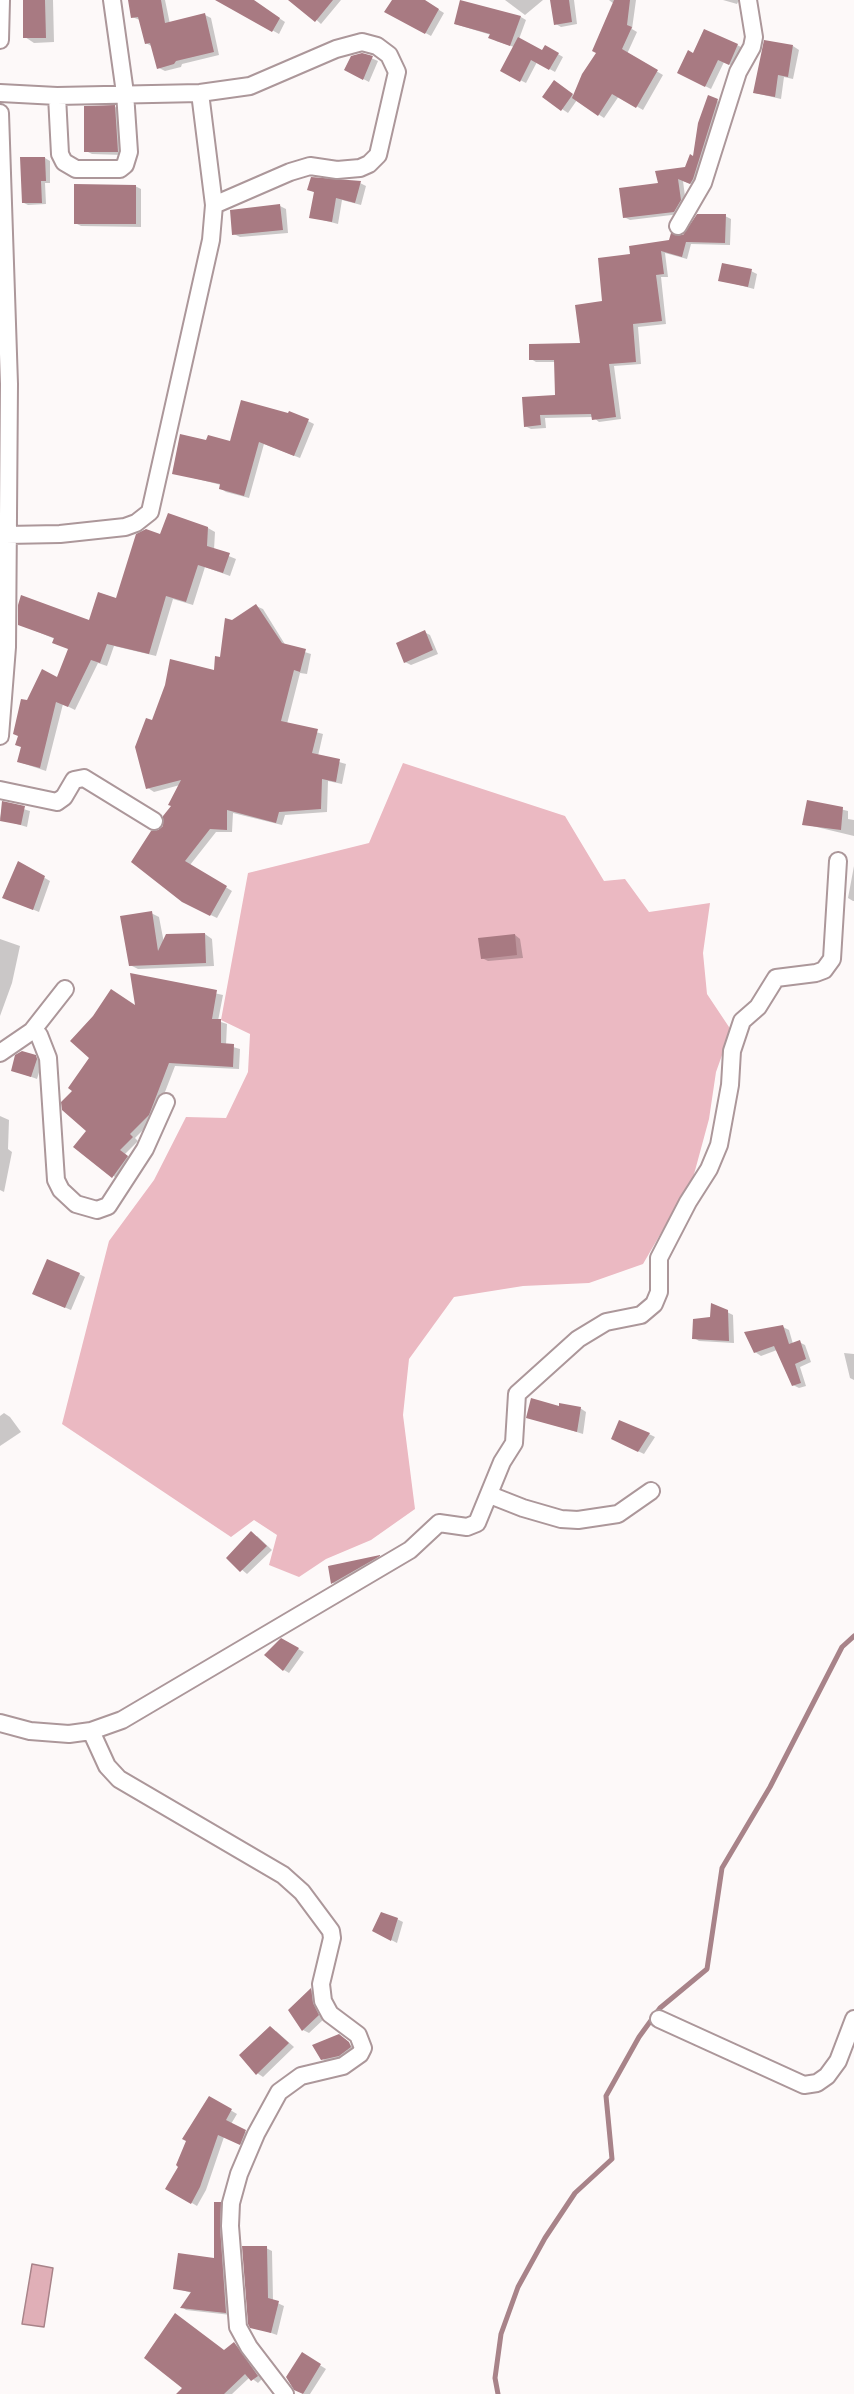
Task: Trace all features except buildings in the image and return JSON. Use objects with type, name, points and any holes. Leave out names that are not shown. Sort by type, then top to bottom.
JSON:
[{"type":"street","points":[[0,40],[1,0]]},
{"type":"street","points":[[57,96],[60,154],[64,162],[76,169],[120,169],[128,161],[129,152],[125,93],[112,0]]},
{"type":"street","points":[[678,226],[703,183],[738,72],[752,46],[754,38],[748,0]]},
{"type":"street","points":[[0,93],[57,96],[200,93],[250,87],[336,49],[362,42],[377,46],[389,56],[397,72],[378,155],[369,164],[360,168],[338,170],[310,166],[290,172],[214,205]]},
{"type":"street","points":[[6,535],[60,534],[125,527],[136,523],[150,512],[211,240],[214,205],[200,93]]},
{"type":"street","points":[[0,113],[9,384],[6,535],[7,647],[0,736]]},
{"type":"street","points":[[0,790],[57,802],[64,797],[74,780],[84,778],[154,821]]},
{"type":"street","points":[[0,1723],[49,1733],[91,1731],[123,1720],[410,1550],[439,1523],[475,1526],[502,1462],[514,1443],[517,1394],[578,1339],[606,1322],[641,1315],[654,1304],[659,1292],[659,1258],[688,1202],[709,1169],[719,1144],[730,1085],[732,1051],[742,1021],[758,1007],[776,978],[816,973],[824,969],[832,959],[838,861]]},
{"type":"street","points":[[0,1053],[32,1031],[65,989]]},
{"type":"street","points":[[32,1031],[39,1035],[48,1058],[56,1180],[76,1203],[97,1210],[108,1206],[145,1149],[166,1102]]},
{"type":"street","points":[[490,1495],[561,1519],[578,1520],[618,1514],[651,1491]]},
{"type":"street","points":[[91,1731],[107,1766],[119,1779],[284,1875],[302,1892],[331,1931],[332,1938],[322,1974],[323,2001],[330,2014],[358,2035],[363,2048],[360,2054],[343,2066],[301,2076],[279,2092],[248,2154],[231,2203],[230,2226],[238,2327],[249,2347],[285,2394]]},
{"type":"street","points":[[659,2019],[804,2085],[817,2083],[827,2076],[838,2061],[854,2019]]},
{"type":"shaded area","points":[[403,763],[565,816],[604,881],[625,879],[649,912],[710,903],[703,953],[707,994],[731,1030],[716,1072],[709,1119],[693,1178],[643,1264],[589,1283],[523,1286],[454,1297],[409,1359],[403,1415],[415,1509],[371,1540],[326,1559],[299,1577],[269,1565],[277,1535],[254,1520],[231,1537],[62,1424],[109,1241],[154,1180],[186,1117],[226,1118],[248,1072],[250,1034],[221,1020],[248,873],[369,843]]},
{"type":"shaded area","points":[[32,2264],[53,2268],[44,2327],[22,2324]]},
{"type":"waterway","points":[[498,2394],[495,2378],[501,2334],[518,2287],[545,2238],[575,2193],[612,2159],[606,2096],[639,2037],[660,2008],[707,1969],[722,1868],[770,1787],[842,1647],[854,1636]]}]
